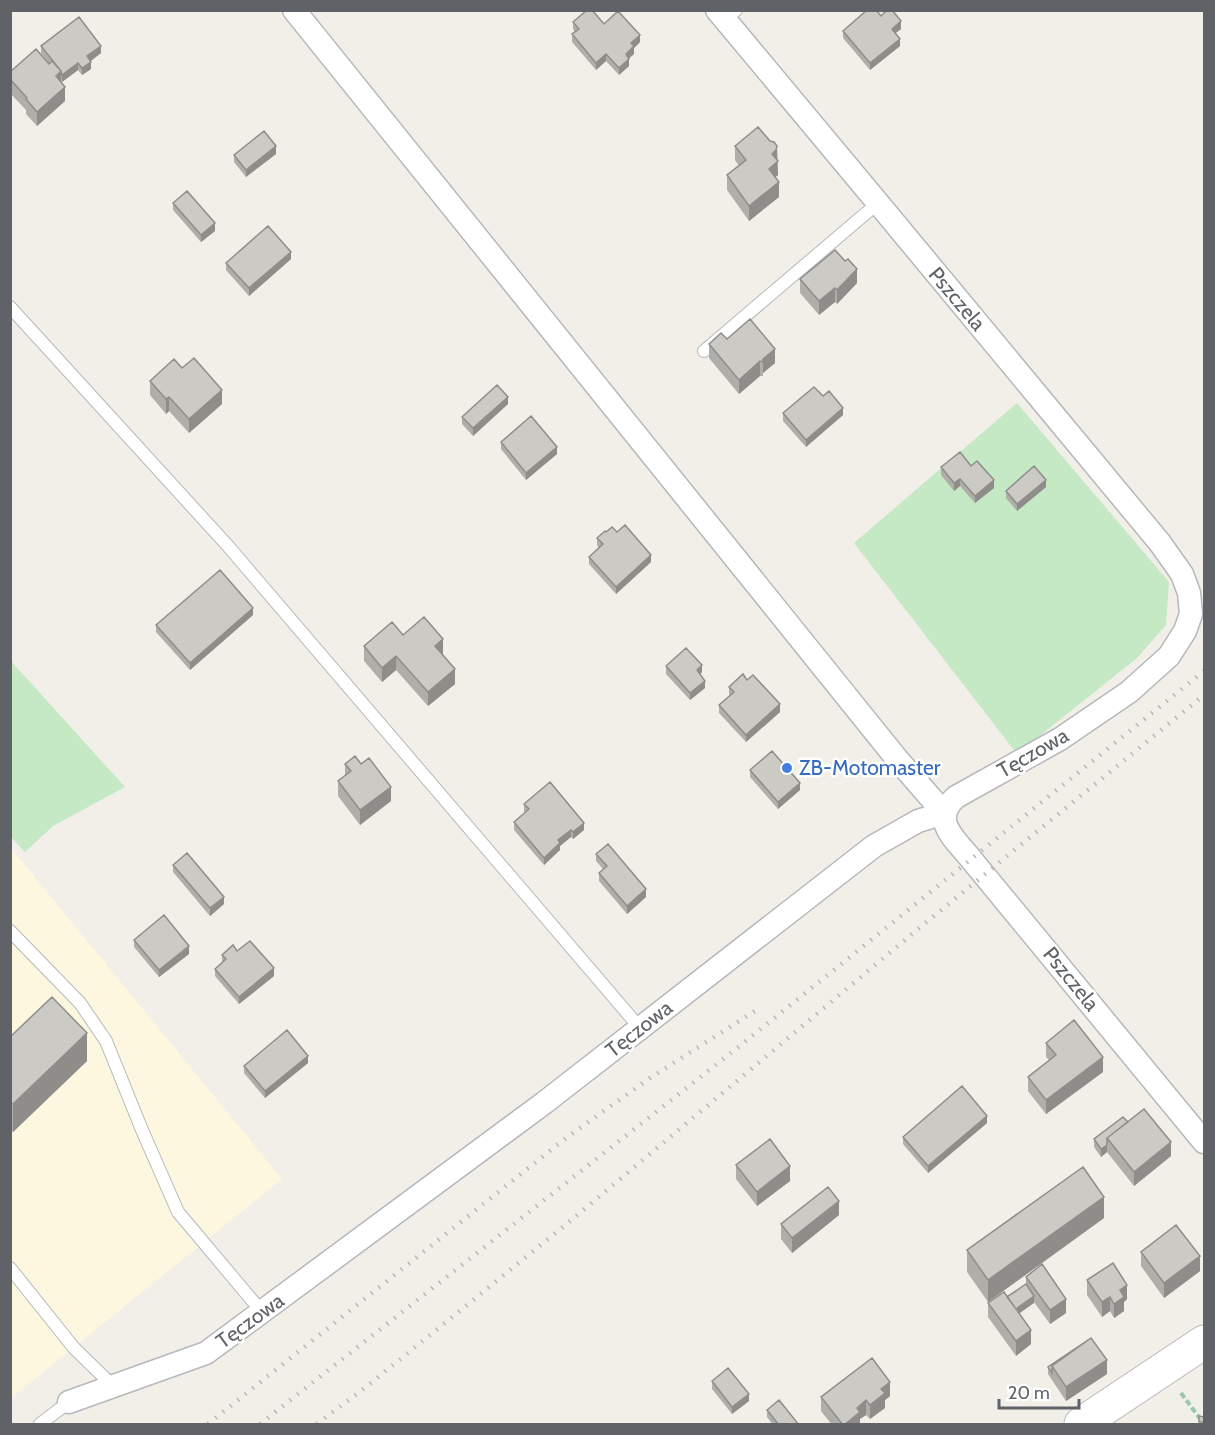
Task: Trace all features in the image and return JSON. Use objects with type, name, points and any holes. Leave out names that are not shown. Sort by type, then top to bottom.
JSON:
[{"type":"street","name":"Pszczela","points":[[294,10],[897,759],[944,813],[945,824],[957,841],[1204,1142]]},
{"type":"street","name":"Pszczela","points":[[726,14],[878,203],[1160,543],[1182,574],[1189,593]]},
{"type":"street","name":"Tęczowa","points":[[69,1402],[206,1353],[544,1103],[874,846],[918,820],[944,813],[948,804],[956,797],[1060,739],[1129,692],[1169,656],[1185,632],[1191,614],[1189,593]]},
{"type":"street","points":[[1081,1425],[1204,1342]]},
{"type":"lane","points":[[704,351],[878,203]]},
{"type":"lane","points":[[10,307],[228,546],[640,1028]]},
{"type":"lane","points":[[10,930],[80,1003],[106,1041],[178,1212],[262,1312]]},
{"type":"lane","points":[[10,1268],[74,1348],[114,1387]]},
{"type":"lane","name":"Tęczowa","points":[[40,1425],[69,1402]]},
{"type":"path","points":[[1176,1388],[1204,1425]]},
{"type":"shaded area","points":[[10,847],[282,1179],[11,1398],[10,1398]]},
{"type":"green space","points":[[1017,403],[1169,582],[1166,625],[1137,658],[1017,754],[854,543]]},
{"type":"green space","points":[[10,660],[125,787],[53,826],[25,852],[11,837]]},
{"type":"building","points":[[587,10],[592,10],[604,24],[618,11],[640,35],[631,43],[634,46],[626,54],[629,59],[619,68],[606,54],[596,63],[572,34],[579,29],[573,22]]},
{"type":"building","points":[[867,10],[876,10],[881,16],[887,10],[892,10],[901,21],[892,29],[900,39],[870,63],[843,31]]},
{"type":"building","points":[[79,17],[101,46],[87,56],[91,62],[82,68],[78,63],[62,75],[41,46]]},
{"type":"building","points":[[36,49],[49,64],[52,61],[61,71],[56,76],[65,87],[37,112],[10,79],[10,72]]},
{"type":"building","points":[[758,127],[777,146],[772,154],[778,161],[769,169],[779,182],[749,206],[727,175],[746,160],[735,146]]},
{"type":"building","points":[[264,131],[276,146],[246,170],[234,155]]},
{"type":"building","points":[[187,191],[215,223],[201,235],[173,203]]},
{"type":"building","points":[[268,226],[291,252],[249,288],[226,263]]},
{"type":"building","points":[[835,250],[857,269],[837,290],[835,288],[819,301],[800,279]]},
{"type":"building","points":[[750,319],[775,349],[763,359],[763,362],[760,361],[739,380],[709,344],[721,333],[727,339]]},
{"type":"building","points":[[194,358],[222,390],[189,419],[150,381],[174,359],[182,368]]},
{"type":"building","points":[[497,385],[508,397],[473,428],[462,417]]},
{"type":"building","points":[[814,387],[823,396],[829,391],[843,408],[806,440],[783,413]]},
{"type":"building","points":[[531,416],[557,447],[526,473],[501,442]]},
{"type":"building","points":[[960,452],[971,466],[977,461],[994,480],[975,496],[960,479],[954,483],[941,467]]},
{"type":"building","points":[[1034,466],[1046,480],[1017,504],[1006,491]]},
{"type":"building","points":[[625,525],[651,555],[616,587],[589,557],[603,544],[597,538],[612,527],[617,532]]},
{"type":"building","points":[[220,570],[253,608],[190,663],[156,625]]},
{"type":"building","points":[[424,617],[443,639],[435,646],[455,669],[428,692],[396,656],[382,668],[364,646],[392,622],[403,635]]},
{"type":"building","points":[[686,648],[702,665],[697,670],[705,681],[690,693],[666,666]]},
{"type":"building","points":[[743,674],[747,680],[753,675],[780,704],[746,735],[719,705],[734,692],[729,687]]},
{"type":"building","points":[[772,751],[800,783],[778,802],[750,770]]},
{"type":"building","points":[[355,756],[361,764],[369,758],[391,787],[360,810],[338,781],[351,771],[345,764]]},
{"type":"building","points":[[550,782],[584,823],[558,840],[560,843],[544,858],[514,822],[529,809],[524,804]]},
{"type":"building","points":[[608,844],[646,889],[627,906],[599,873],[607,866],[596,854]]},
{"type":"building","points":[[187,853],[224,897],[210,908],[173,865]]},
{"type":"building","points":[[164,915],[189,946],[159,970],[134,940]]},
{"type":"building","points":[[250,941],[274,968],[239,997],[215,969],[226,959],[222,955],[233,945],[237,951]]},
{"type":"building","points":[[52,997],[87,1033],[13,1104],[10,1102],[10,1037]]},
{"type":"building","points":[[1074,1020],[1103,1057],[1046,1100],[1028,1077],[1056,1055],[1046,1043]]},
{"type":"building","points":[[287,1030],[308,1056],[265,1091],[244,1066]]},
{"type":"building","points":[[962,1086],[987,1116],[928,1166],[903,1137]]},
{"type":"building","points":[[1144,1109],[1171,1142],[1134,1172],[1107,1138]]},
{"type":"building","points":[[1123,1117],[1128,1122],[1107,1138],[1107,1145],[1101,1149],[1094,1139]]},
{"type":"building","points":[[770,1139],[790,1166],[757,1192],[736,1165]]},
{"type":"building","points":[[1083,1167],[1104,1197],[988,1280],[967,1250]]},
{"type":"building","points":[[828,1187],[839,1201],[792,1238],[781,1224]]},
{"type":"building","points":[[1176,1225],[1200,1256],[1164,1283],[1141,1252]]},
{"type":"building","points":[[1113,1263],[1127,1285],[1120,1290],[1124,1297],[1114,1304],[1110,1297],[1102,1302],[1087,1280]]},
{"type":"building","points":[[1042,1264],[1066,1299],[1050,1310],[1026,1277]]},
{"type":"building","points":[[1026,1284],[1034,1296],[1016,1309],[1007,1297]]},
{"type":"building","points":[[1004,1292],[1031,1330],[1016,1341],[988,1303]]},
{"type":"building","points":[[1091,1338],[1107,1360],[1066,1387],[1052,1366]]},
{"type":"building","points":[[1088,1340],[1052,1366],[1052,1373],[1048,1367]]},
{"type":"building","points":[[872,1358],[890,1382],[881,1389],[885,1393],[870,1405],[866,1400],[857,1408],[860,1412],[843,1425],[821,1397]]},
{"type":"building","points":[[728,1368],[749,1394],[732,1407],[712,1381]]},
{"type":"building","points":[[779,1400],[799,1425],[779,1425],[767,1410]]},
{"type":"building","points":[[1199,1416],[1204,1417],[1204,1422],[1199,1422]]},
{"type":"railway","points":[[260,1424],[741,1045],[1204,671]]},
{"type":"railway","points":[[317,1424],[563,1227],[918,929],[1204,695]]},
{"type":"railway","points":[[208,1424],[566,1138],[650,1078],[755,1011]]},
{"type":"place","name":"ZB-Motomaster","points":[[787,768]]}]
